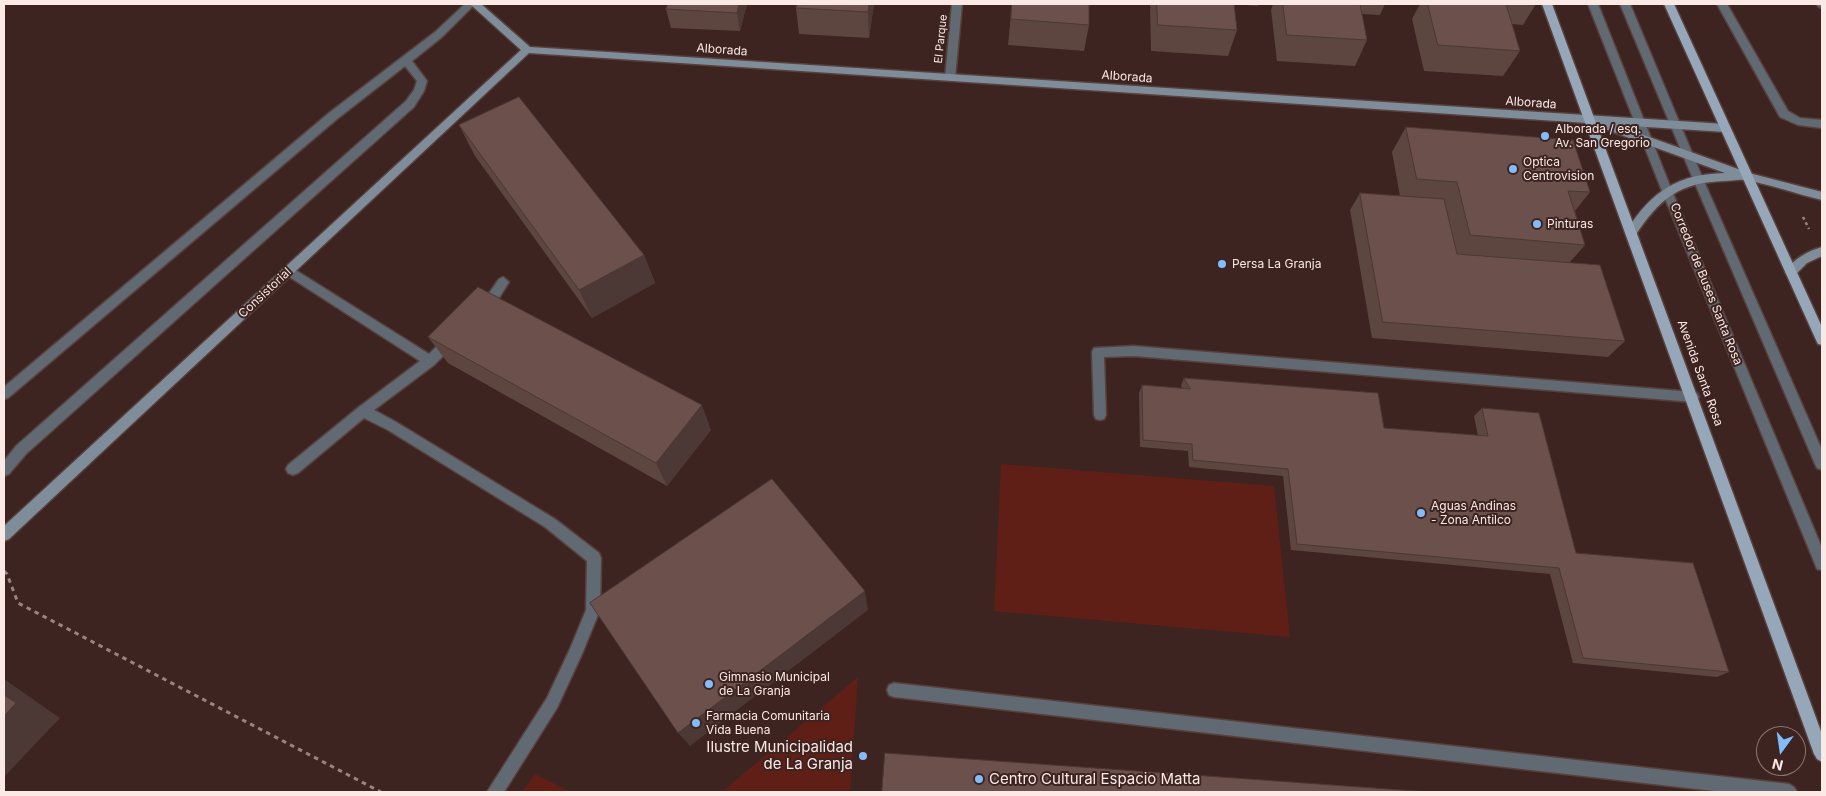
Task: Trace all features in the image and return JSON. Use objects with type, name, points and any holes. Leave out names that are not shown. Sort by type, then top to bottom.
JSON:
[{"type":"main road","name":"Avenida Santa Rosa","points":[[1547,4],[1693,397],[1822,754]]},
{"type":"main road","points":[[1669,4],[1822,340]]},
{"type":"street","points":[[4,394],[344,107],[406,61],[457,19],[470,4]]},
{"type":"street","points":[[475,4],[526,50]]},
{"type":"street","name":"El Parque","points":[[950,78],[958,4]]},
{"type":"street","name":"Corredor de Buses Santa Rosa","points":[[1592,4],[1667,191],[1822,564]]},
{"type":"street","points":[[1625,4],[1698,179],[1822,464]]},
{"type":"street","points":[[1722,4],[1784,114],[1798,121],[1822,124]]},
{"type":"street","name":"Alborada","points":[[526,50],[1725,128]]},
{"type":"street","name":"Consistorial","points":[[4,536],[526,50]]},
{"type":"street","points":[[4,470],[21,450],[410,104],[420,91],[422,80],[406,61]]},
{"type":"street","points":[[1589,119],[1646,138],[1747,177],[1822,196]]},
{"type":"street","points":[[1631,232],[1652,202],[1667,191],[1698,179],[1714,176],[1747,177]]},
{"type":"street","points":[[1791,272],[1803,260],[1822,251]]},
{"type":"street","points":[[288,271],[430,361]]},
{"type":"street","points":[[477,316],[490,303],[503,282]]},
{"type":"street","points":[[293,469],[363,411],[430,361],[463,329]]},
{"type":"street","points":[[1100,415],[1098,352],[1134,351],[1693,397]]},
{"type":"street","points":[[363,411],[392,426],[550,523],[594,558],[593,610],[575,654],[552,703],[495,792]]},
{"type":"street","points":[[894,690],[1789,792]]},
{"type":"path","points":[[4,571],[18,602],[381,792]]},
{"type":"shaded area","points":[[1001,464],[1274,486],[1290,637],[994,611]]},
{"type":"shaded area","points":[[858,677],[850,792],[722,792]]},
{"type":"shaded area","points":[[535,774],[571,792],[522,792]]},
{"type":"building","points":[[668,4],[739,4],[737,13],[666,9]]},
{"type":"building","points":[[797,4],[869,4],[868,12],[796,8]]},
{"type":"building","points":[[1012,4],[1089,4],[1089,25],[1011,19]]},
{"type":"building","points":[[1157,4],[1234,4],[1237,30],[1158,25]]},
{"type":"building","points":[[1283,4],[1360,4],[1367,40],[1287,35]]},
{"type":"building","points":[[1428,4],[1506,4],[1520,51],[1438,45]]},
{"type":"building","points":[[519,97],[644,255],[579,290],[459,125]]},
{"type":"building","points":[[1406,127],[1573,140],[1590,192],[1568,191],[1585,245],[1470,235],[1457,182],[1417,179]]},
{"type":"building","points":[[1360,193],[1444,199],[1457,254],[1600,265],[1625,341],[1383,322]]},
{"type":"building","points":[[478,287],[702,405],[656,463],[428,337]]},
{"type":"building","name":"Aguas Andinas - Zona Antilco","points":[[1184,378],[1378,393],[1384,428],[1488,436],[1482,408],[1539,413],[1576,553],[1693,563],[1729,672],[1583,658],[1559,568],[1297,544],[1288,469],[1193,460],[1192,444],[1143,440],[1142,385],[1190,389]]},
{"type":"building","name":"Gimnasio Municipal de La Granja","points":[[772,479],[865,591],[678,733],[590,603]]},
{"type":"building","points":[[4,695],[16,703],[4,716]]},
{"type":"building","points":[[885,753],[1430,792],[882,792]]},
{"type":"place","name":"Alborada / esq. Av. San Gregorio","points":[[1545,136]]},
{"type":"place","name":"Optica Centrovision","points":[[1513,169]]},
{"type":"place","name":"Pinturas","points":[[1537,224]]},
{"type":"place","name":"Persa La Granja","points":[[1222,264]]},
{"type":"place","name":"Aguas Andinas - Zona Antilco","points":[[1421,513]]},
{"type":"place","name":"Gimnasio Municipal de La Granja","points":[[709,684]]},
{"type":"place","name":"Farmacia Comunitaria Vida Buena","points":[[696,723]]},
{"type":"place","name":"Ilustre Municipalidad de La Granja","points":[[863,756]]},
{"type":"place","name":"Centro Cultural Espacio Matta","points":[[979,779]]}]
